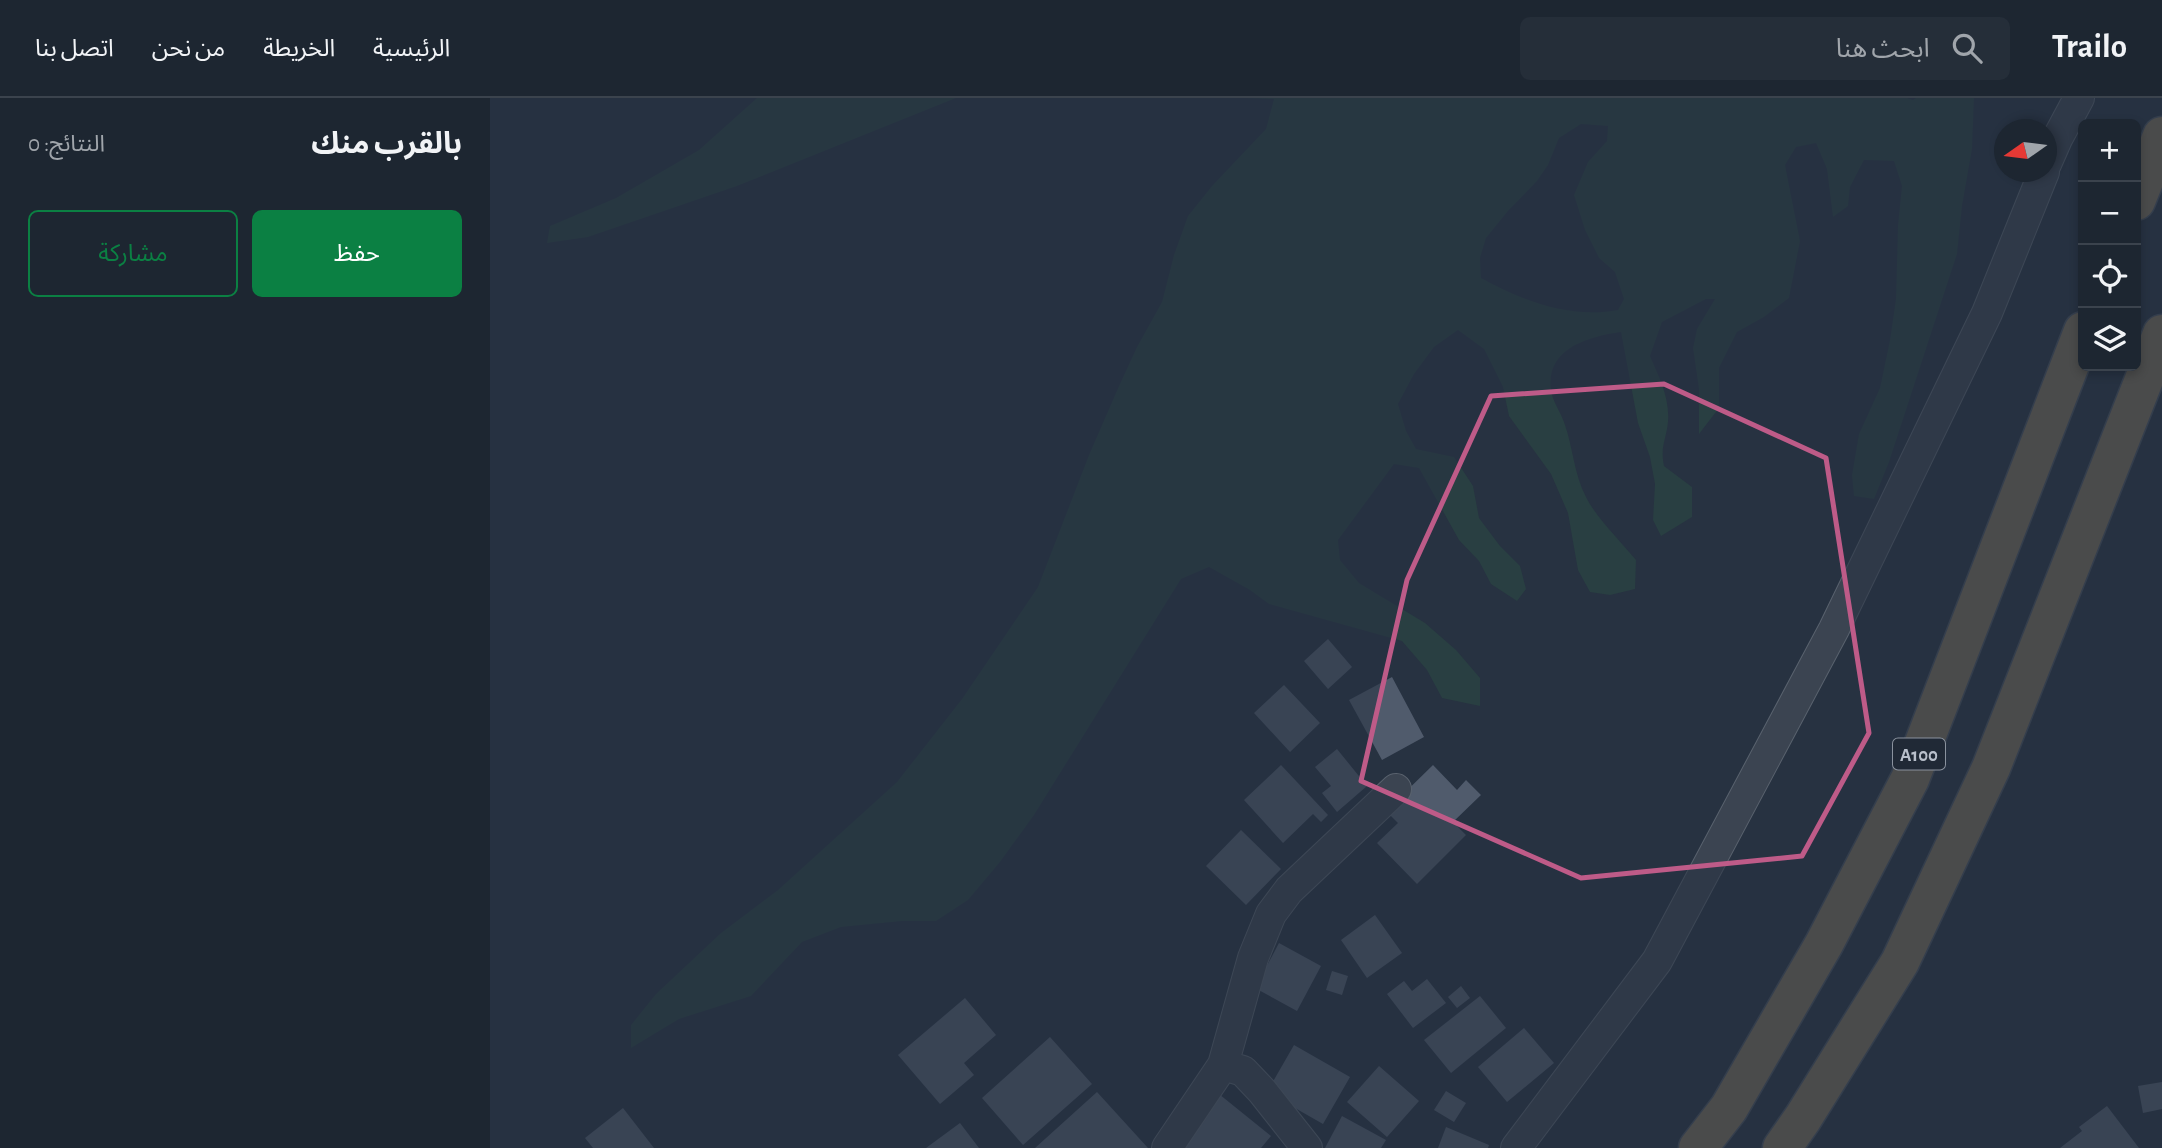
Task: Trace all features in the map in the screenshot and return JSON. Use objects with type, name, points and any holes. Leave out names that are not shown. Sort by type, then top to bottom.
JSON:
[{"type":"highway","points":[[2141,188],[2162,136]]},
{"type":"highway","points":[[1782,1148],[1900,962],[1991,768],[2162,334]]},
{"type":"highway","name":"A100","points":[[1698,1148],[1728,1108],[1824,944],[1910,779],[2078,344]]},
{"type":"street","points":[[2057,139],[2079,98]]},
{"type":"street","points":[[1516,1148],[1657,961],[1834,629],[1987,313],[2039,182]]},
{"type":"street","points":[[1167,1148],[1223,1065],[1253,958],[1271,914],[1289,890],[1396,789]]},
{"type":"street","points":[[1223,1065],[1243,1071],[1307,1148]]},
{"type":"highlighted area","points":[[1664,384],[1826,458],[1869,733],[1802,856],[1581,878],[1361,781],[1407,580],[1491,396]]},
{"type":"green space","points":[[757,98],[956,98],[737,186],[588,237],[547,243],[550,226],[616,198],[699,150]]},
{"type":"green space","points":[[1246,98],[1974,98],[1972,149],[1957,254],[1889,462],[1874,499],[1854,496],[1852,475],[1859,434],[1880,388],[1890,340],[1896,299],[1902,186],[1894,161],[1864,160],[1850,187],[1848,206],[1833,217],[1827,169],[1816,143],[1796,147],[1785,165],[1800,241],[1789,298],[1764,317],[1737,332],[1719,368],[1719,408],[1699,434],[1699,389],[1693,348],[1697,329],[1715,299],[1706,299],[1662,322],[1650,356],[1667,405],[1664,466],[1692,487],[1692,517],[1661,536],[1653,520],[1655,484],[1650,457],[1638,423],[1621,332],[1581,342],[1560,357],[1554,367],[1552,395],[1565,425],[1582,488],[1596,512],[1636,560],[1635,589],[1610,595],[1590,592],[1578,570],[1568,513],[1551,474],[1509,416],[1503,387],[1484,349],[1458,330],[1434,347],[1414,374],[1398,404],[1406,431],[1416,449],[1454,457],[1473,486],[1479,518],[1500,546],[1520,566],[1526,589],[1517,601],[1491,584],[1479,561],[1459,540],[1419,468],[1394,464],[1338,540],[1340,560],[1359,583],[1425,623],[1456,650],[1480,678],[1480,706],[1442,698],[1427,670],[1402,641],[1269,604],[1209,567],[1181,579],[1034,815],[968,900],[936,921],[902,921],[841,927],[802,942],[751,996],[679,1019],[631,1048],[631,1025],[656,994],[721,933],[778,890],[897,782],[962,699],[1038,587],[1119,386],[1162,302],[1174,255],[1188,216],[1212,186],[1266,129],[1274,99]],"holes":[[[1581,124],[1608,126],[1607,141],[1588,162],[1574,195],[1585,230],[1599,258],[1615,272],[1624,299],[1618,310],[1582,312],[1547,306],[1513,294],[1481,278],[1480,258],[1486,238],[1537,181],[1548,165],[1559,138]]]},
{"type":"building","points":[[1328,639],[1352,667],[1328,689],[1304,661]]},
{"type":"building","points":[[1392,677],[1424,737],[1382,760],[1349,700]]},
{"type":"building","points":[[1284,685],[1320,723],[1290,752],[1254,713]]},
{"type":"building","points":[[1337,749],[1367,786],[1337,812],[1322,793],[1331,786],[1315,767]]},
{"type":"building","points":[[1281,765],[1328,815],[1321,822],[1313,814],[1283,843],[1244,800]]},
{"type":"building","points":[[1433,765],[1457,790],[1466,780],[1481,795],[1453,822],[1466,835],[1417,884],[1377,843],[1398,823],[1386,811]]},
{"type":"building","points":[[1241,830],[1281,869],[1246,905],[1206,866]]},
{"type":"building","points":[[1375,915],[1402,953],[1367,978],[1341,940]]},
{"type":"building","points":[[1279,943],[1321,966],[1297,1011],[1255,988]]},
{"type":"building","points":[[1332,971],[1348,976],[1342,995],[1326,990]]},
{"type":"building","points":[[1427,979],[1446,1003],[1413,1028],[1387,994],[1404,981],[1412,991]]},
{"type":"building","points":[[1461,986],[1470,998],[1457,1008],[1448,997]]},
{"type":"building","points":[[1480,996],[1506,1028],[1451,1073],[1424,1040]]},
{"type":"building","points":[[965,998],[996,1035],[964,1063],[974,1075],[940,1104],[898,1055]]},
{"type":"building","points":[[1524,1028],[1554,1063],[1507,1102],[1478,1067]]},
{"type":"building","points":[[1050,1037],[1092,1084],[1023,1145],[982,1098]]},
{"type":"building","points":[[1294,1045],[1350,1077],[1323,1124],[1267,1092]]},
{"type":"building","points":[[1379,1066],[1419,1101],[1387,1137],[1347,1102]]},
{"type":"building","points":[[2162,1082],[2162,1109],[2143,1113],[2138,1086]]},
{"type":"building","points":[[1214,1090],[1271,1136],[1261,1148],[1168,1148]]},
{"type":"building","points":[[1446,1091],[1466,1103],[1454,1122],[1434,1110]]},
{"type":"building","points":[[1097,1092],[1148,1148],[1035,1148]]},
{"type":"building","points":[[2107,1106],[2139,1148],[2060,1148],[2082,1131],[2079,1127]]},
{"type":"building","points":[[623,1108],[654,1148],[593,1148],[585,1138]]},
{"type":"building","points":[[1342,1116],[1386,1140],[1381,1148],[1325,1148]]},
{"type":"building","points":[[960,1123],[979,1148],[926,1148]]},
{"type":"building","points":[[1446,1127],[1489,1145],[1488,1148],[1438,1148]]}]
